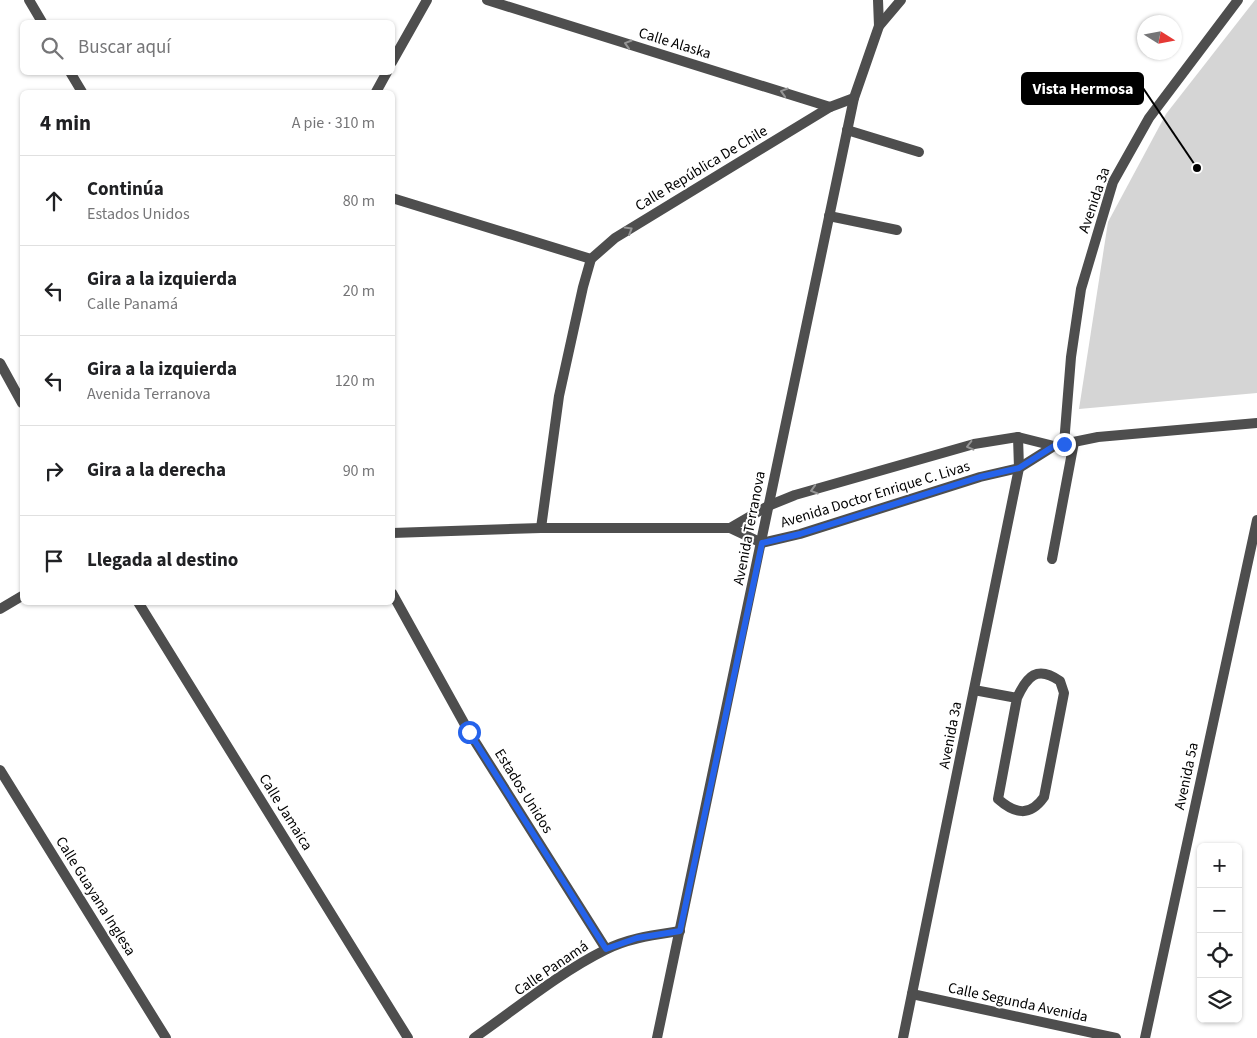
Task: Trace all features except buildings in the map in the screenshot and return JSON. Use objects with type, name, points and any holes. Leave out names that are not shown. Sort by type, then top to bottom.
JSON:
[{"type":"street","points":[[29,0],[41,20]]},
{"type":"street","points":[[395,57],[427,0]]},
{"type":"street","name":"Calle Alaska","points":[[487,0],[830,107]]},
{"type":"street","points":[[878,0],[879,26]]},
{"type":"street","points":[[879,26],[900,0]]},
{"type":"street","name":"Avenida 3a","points":[[1059,445],[1081,289],[1113,182],[1149,118],[1238,0]]},
{"type":"street","name":"Avenida Terranova","points":[[657,1038],[854,98],[879,26]]},
{"type":"street","points":[[72,75],[81,90]]},
{"type":"street","points":[[377,90],[385,75]]},
{"type":"street","points":[[830,107],[854,98]]},
{"type":"street","name":"Calle República De Chile","points":[[591,259],[615,238],[830,107]]},
{"type":"street","points":[[847,130],[918,152]]},
{"type":"street","points":[[395,199],[591,259],[559,396],[541,528]]},
{"type":"street","points":[[829,216],[897,230]]},
{"type":"street","points":[[0,363],[20,399]]},
{"type":"street","name":"Avenida Doctor Enrique C. Livas","points":[[762,543],[800,534],[980,477],[1019,468],[1059,445],[1098,437],[1257,423]]},
{"type":"street","name":"Avenida 3a","points":[[903,1038],[1019,468],[1018,437]]},
{"type":"street","name":"Avenida Doctor Enrique C. Livas","points":[[730,528],[768,506],[795,495],[974,444],[1018,437],[1059,445]]},
{"type":"street","points":[[1052,559],[1074,442]]},
{"type":"street","name":"Avenida 5a","points":[[1145,1038],[1257,520]]},
{"type":"street","points":[[395,533],[541,528],[730,528],[762,543]]},
{"type":"street","points":[[0,608],[20,597]]},
{"type":"street","name":"Estados Unidos","points":[[395,598],[469,732],[606,949]]},
{"type":"street","name":"Calle Jamaica","points":[[140,605],[408,1038]]},
{"type":"street","points":[[1049,673],[1060,680],[1064,693],[1044,797],[1037,806],[1027,812],[1009,809],[998,799],[1017,698],[1024,683],[1035,674],[1049,673]]},
{"type":"street","points":[[974,690],[1017,698]]},
{"type":"street","name":"Calle Guayana Inglesa","points":[[0,770],[166,1038]]},
{"type":"street","name":"Calle Panamá","points":[[474,1038],[572,970],[606,949],[637,938],[680,931]]},
{"type":"street","name":"Calle Segunda Avenida","points":[[912,994],[1116,1038]]},
{"type":"shaded area","points":[[1255,0],[1257,0],[1257,393],[1079,409],[1108,222],[1166,114]]},
{"type":"place","name":"Vista Hermosa","points":[[1197,168]]},
{"type":"route","points":[[469,732],[606,949],[637,938],[680,931],[762,543],[800,534],[980,477],[1019,468],[1054,446],[1064,444]]}]
